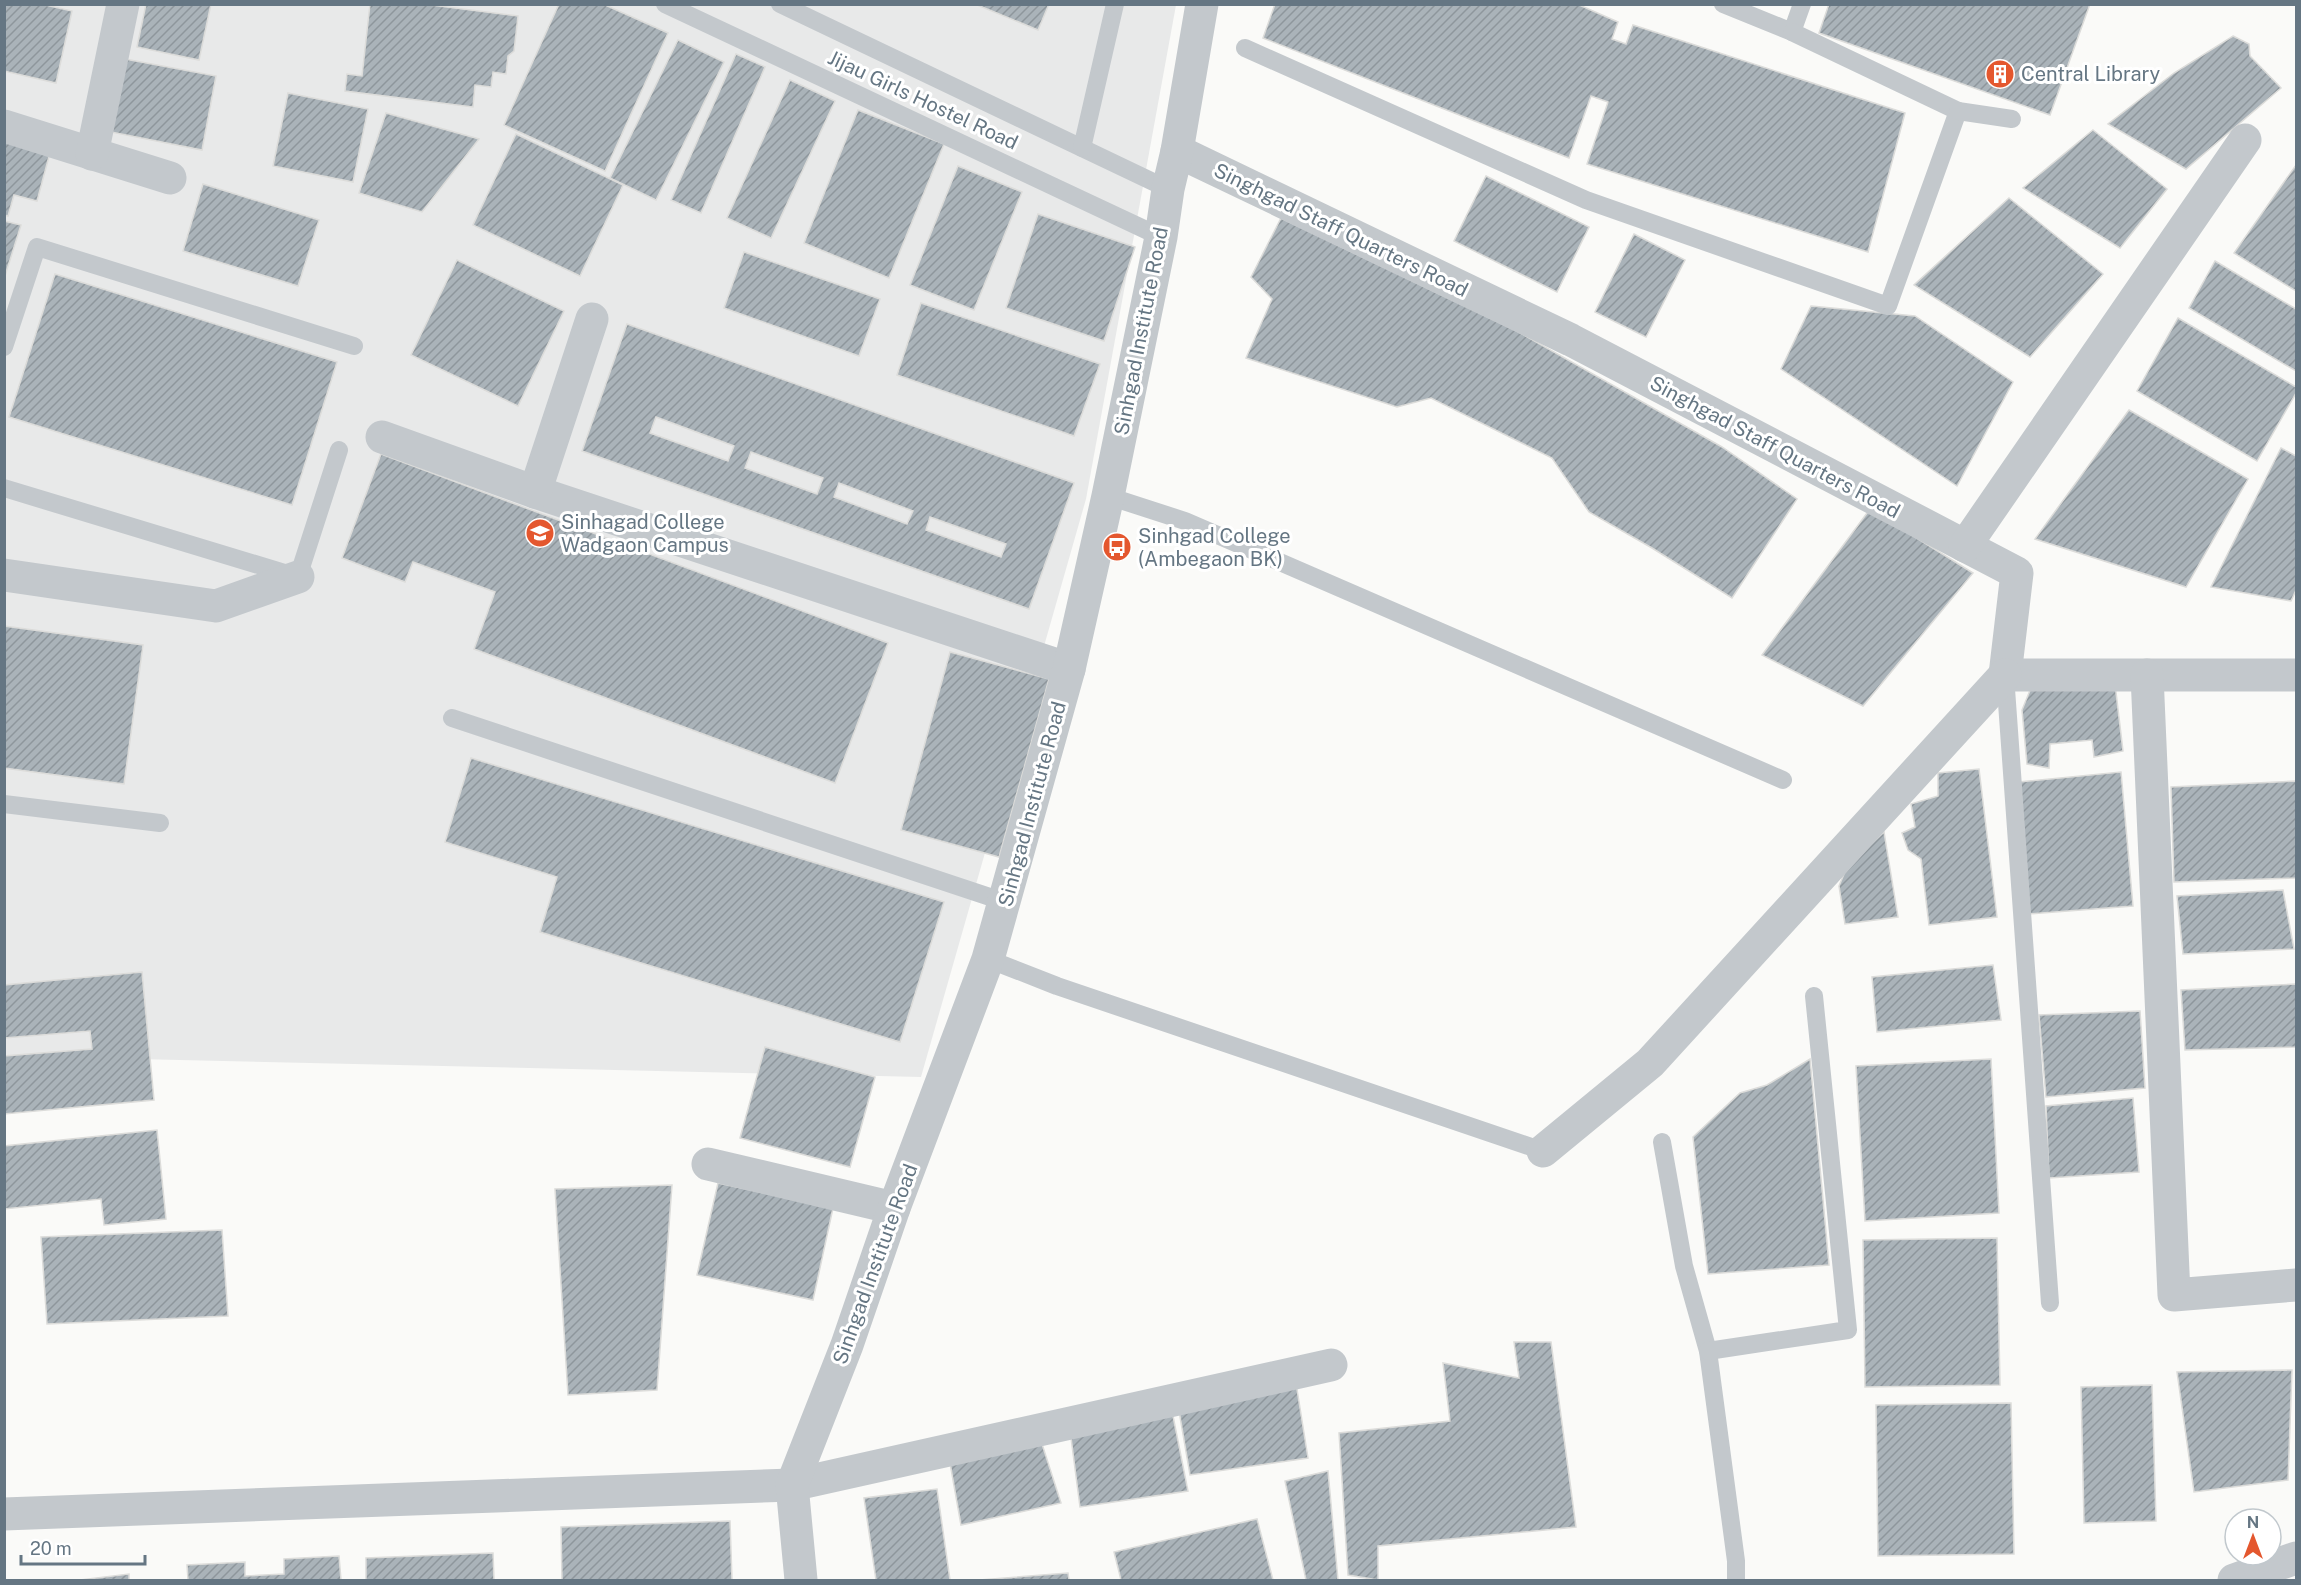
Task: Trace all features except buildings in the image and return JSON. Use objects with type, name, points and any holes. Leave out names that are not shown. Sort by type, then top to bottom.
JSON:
[{"type":"street","points":[[92,154],[123,4]]},
{"type":"street","name":"Sinhgad Institute Road","points":[[801,1581],[792,1485],[847,1345],[894,1208],[988,959],[1068,669],[1108,496],[1161,237],[1203,4]]},
{"type":"street","points":[[4,126],[170,178]]},
{"type":"street","points":[[1965,546],[2245,140]]},
{"type":"street","name":"Singhgad Staff Quarters Road","points":[[1177,151],[1570,340],[2017,573],[2005,675]]},
{"type":"street","points":[[535,492],[592,319]]},
{"type":"street","points":[[382,437],[535,492],[1068,669]]},
{"type":"street","points":[[4,575],[216,606],[298,577]]},
{"type":"street","points":[[1543,1151],[1650,1063],[2005,675],[2296,675]]},
{"type":"street","points":[[2147,675],[2174,1295],[2296,1284]]},
{"type":"street","points":[[708,1164],[894,1208]]},
{"type":"street","points":[[4,1514],[792,1485],[1331,1365]]},
{"type":"street","points":[[2234,1581],[2296,1558]]},
{"type":"lane","name":"Jijau Girls Hostel Road","points":[[665,4],[1161,237]]},
{"type":"lane","points":[[780,4],[1168,189]]},
{"type":"lane","points":[[1082,148],[1115,4]]},
{"type":"lane","points":[[1723,4],[1792,32],[1958,111],[2013,119]]},
{"type":"lane","points":[[1792,32],[1802,4]]},
{"type":"lane","points":[[1245,48],[1586,200],[1888,306],[1958,111]]},
{"type":"lane","points":[[4,347],[37,247],[354,346]]},
{"type":"lane","points":[[4,488],[298,577],[339,450]]},
{"type":"lane","points":[[1108,496],[1185,522],[1783,780]]},
{"type":"lane","points":[[2005,675],[2050,1303]]},
{"type":"lane","points":[[452,718],[1005,902]]},
{"type":"lane","points":[[4,804],[160,823]]},
{"type":"lane","points":[[988,959],[1057,986],[1543,1151]]},
{"type":"lane","points":[[1708,1352],[1848,1330],[1814,996]]},
{"type":"lane","points":[[1662,1142],[1684,1266],[1708,1352],[1736,1561],[1736,1581]]},
{"type":"shaded area","name":"Sinhagad College Wadgaon Campus","points":[[5,5],[1176,5],[1086,499],[921,1077],[5,1056]]},
{"type":"place","name":"Central Library","points":[[2000,74]]},
{"type":"place","name":"Sinhagad College Wadgaon Campus","points":[[540,533]]},
{"type":"place","name":"Sinhgad College (Ambegaon BK)","points":[[1117,547]]}]
